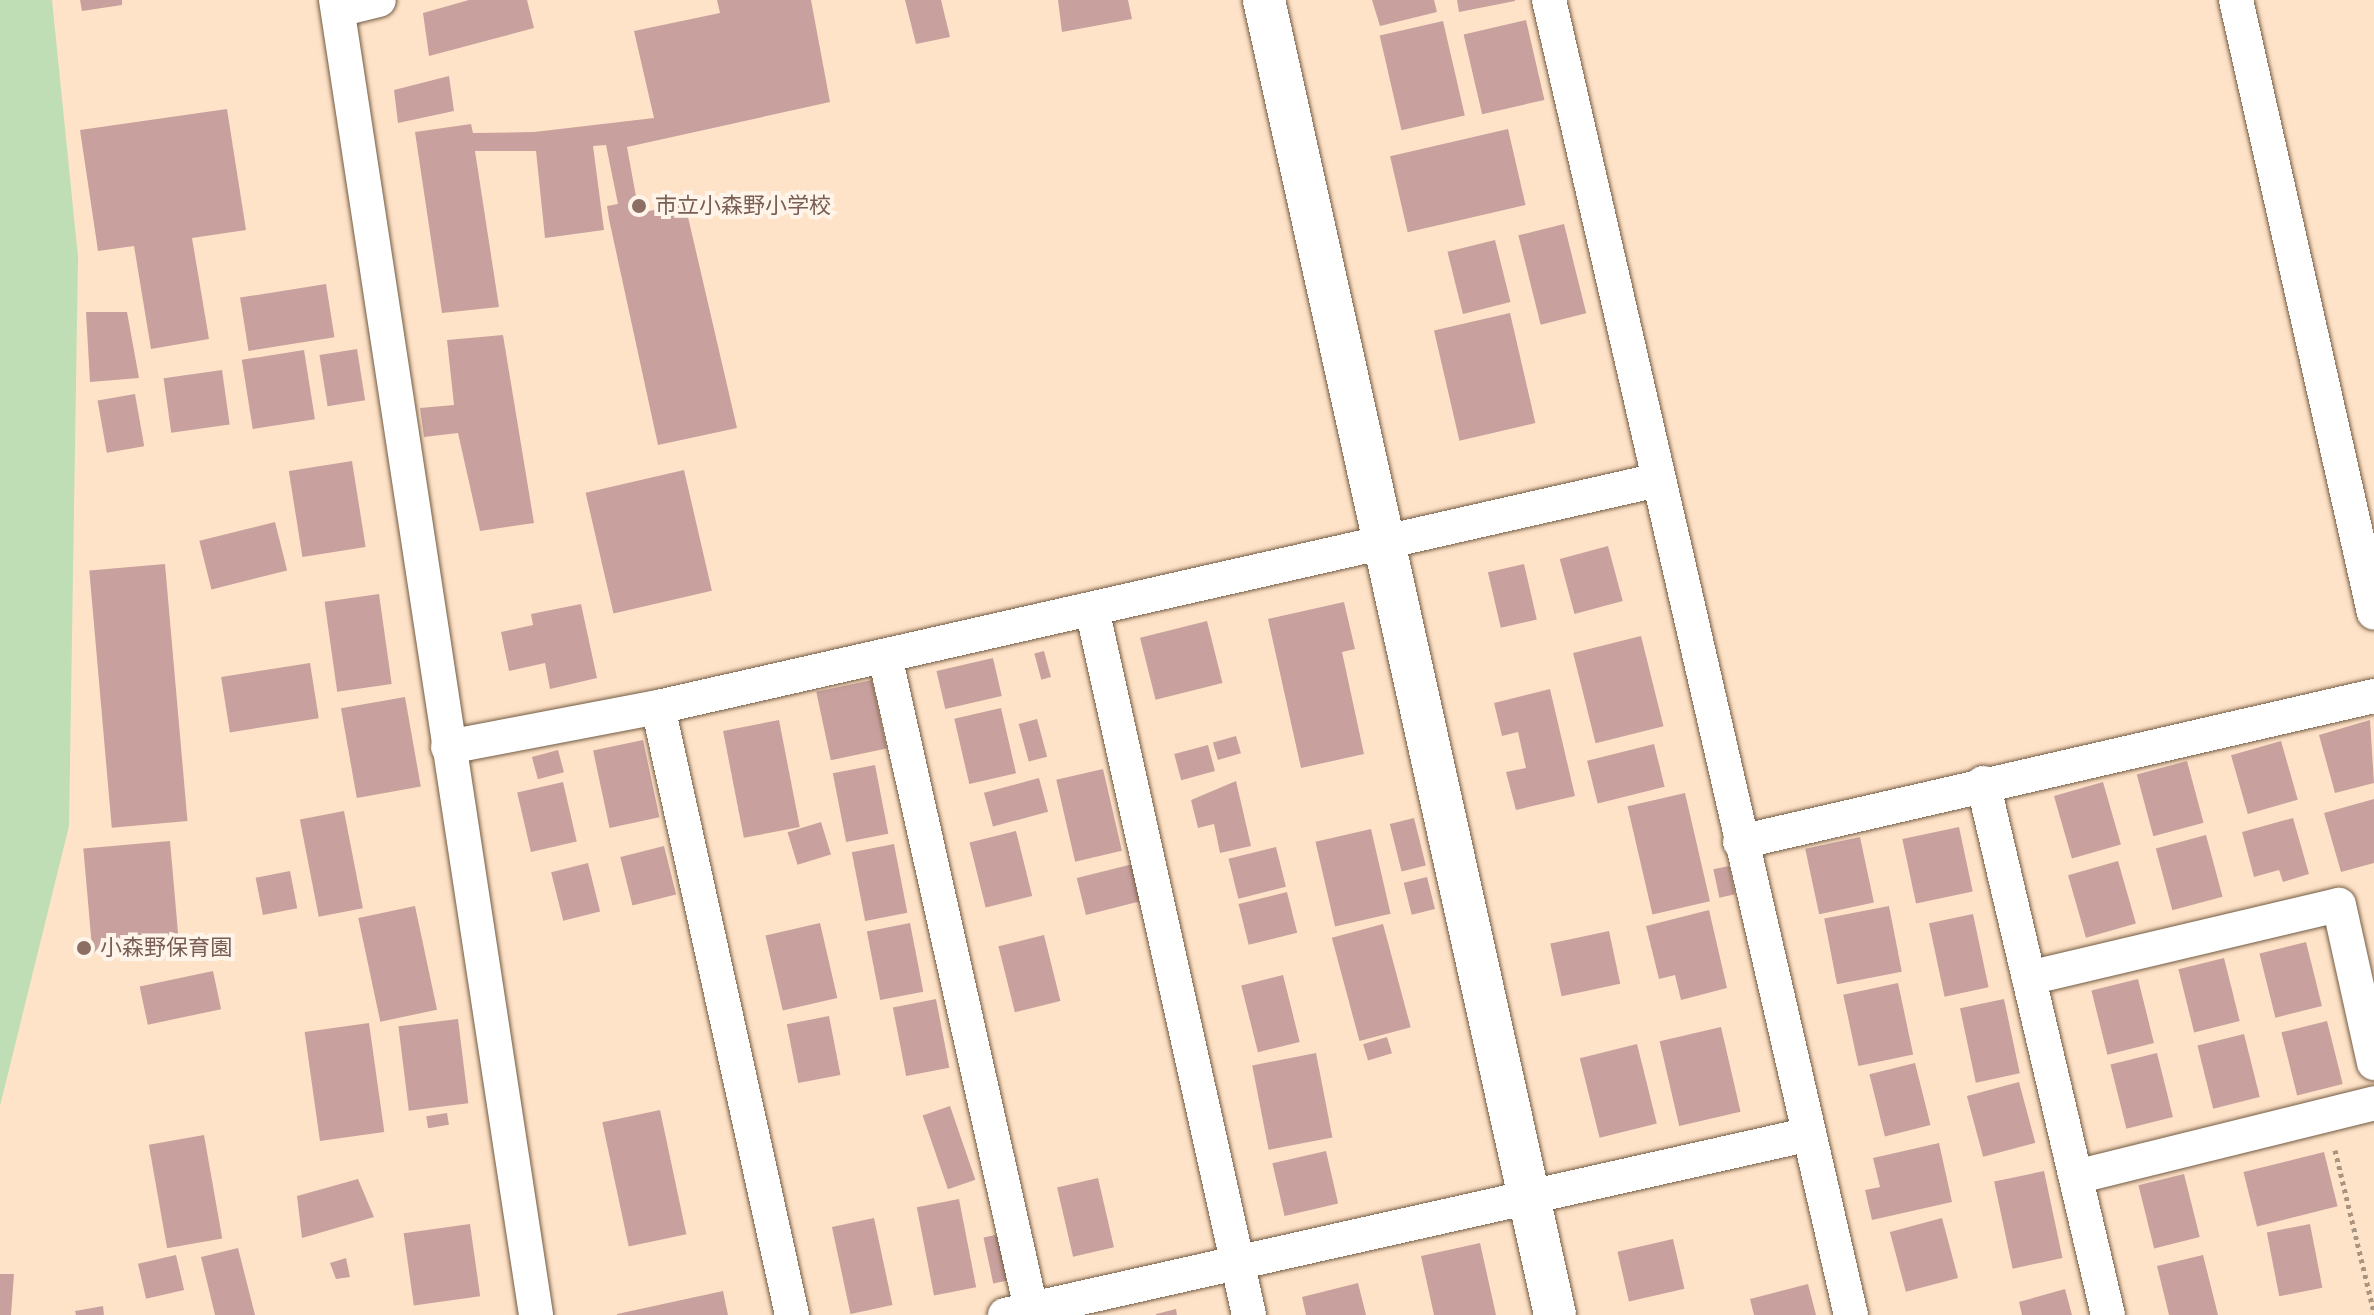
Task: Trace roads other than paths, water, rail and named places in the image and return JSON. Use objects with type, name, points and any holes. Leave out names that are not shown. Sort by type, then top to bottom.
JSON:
[{"type":"street","points":[[379,0],[337,5],[536,1315]]},
{"type":"street","points":[[1264,0],[1555,1315]]},
{"type":"street","points":[[1549,0],[1806,1135],[1851,1315]]},
{"type":"street","points":[[2236,0],[2374,613]]},
{"type":"street","points":[[448,747],[658,707],[1658,480]]},
{"type":"street","points":[[1092,609],[1241,1263],[1249,1315]]},
{"type":"street","points":[[885,656],[1018,1312],[1806,1135]]},
{"type":"street","points":[[1740,842],[1983,783],[2374,696]]},
{"type":"street","points":[[658,707],[792,1315]]},
{"type":"street","points":[[1983,783],[2108,1315]]},
{"type":"street","points":[[2029,978],[2339,905],[2374,1063]]},
{"type":"street","points":[[2076,1177],[2374,1103]]},
{"type":"place","name":"市立小森野小学校","points":[[639,206]]},
{"type":"place","name":"小森野保育園","points":[[84,948]]}]
